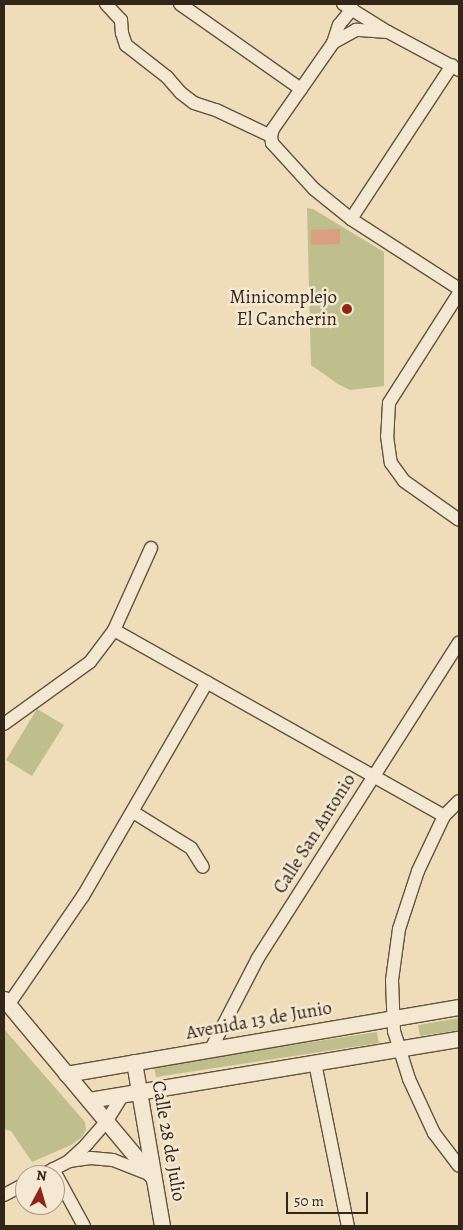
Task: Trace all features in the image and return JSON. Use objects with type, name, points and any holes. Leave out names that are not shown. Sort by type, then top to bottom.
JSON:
[{"type":"street","points":[[106,4],[121,20],[122,33],[126,45],[167,76],[181,93],[194,103],[216,110],[271,140],[314,189],[351,219],[459,289]]},
{"type":"street","points":[[180,4],[300,89]]},
{"type":"street","points":[[271,140],[300,89],[333,43],[348,6],[388,32],[456,67],[351,219]]},
{"type":"street","points":[[333,43],[356,30],[388,32]]},
{"type":"street","points":[[459,293],[389,403],[386,436],[391,463],[404,481],[459,520]]},
{"type":"street","points":[[4,724],[90,662],[114,630],[151,548]]},
{"type":"street","points":[[114,630],[444,816]]},
{"type":"street","name":"Calle San Antonio","points":[[211,1050],[258,958],[459,643]]},
{"type":"street","points":[[153,1177],[6,1002],[83,896],[207,682]]},
{"type":"street","points":[[459,801],[444,816],[418,871],[399,929],[392,980],[394,1031],[409,1079],[434,1133],[459,1166]]},
{"type":"street","points":[[133,812],[191,848],[203,867]]},
{"type":"street","name":"Avenida 13 de Junio","points":[[66,1074],[459,1007]]},
{"type":"street","points":[[89,1100],[459,1039]]},
{"type":"street","name":"Calle 28 de Julio","points":[[134,1062],[162,1226]]},
{"type":"street","points":[[315,1063],[348,1226]]},
{"type":"street","points":[[70,1161],[106,1122],[122,1095]]},
{"type":"street","points":[[62,1165],[70,1161],[91,1158],[113,1160],[153,1177]]},
{"type":"street","points":[[65,1198],[84,1226]]},
{"type":"green space","name":"Minicomplejo El Cancherin","points":[[307,208],[313,209],[384,252],[384,386],[350,390],[311,365]]},
{"type":"green space","points":[[37,709],[64,725],[32,776],[6,760]]},
{"type":"green space","points":[[459,1018],[459,1030],[420,1036],[418,1025]]},
{"type":"green space","points":[[4,1029],[85,1122],[86,1130],[81,1138],[71,1145],[32,1162],[11,1131],[4,1129]]},
{"type":"green space","points":[[377,1032],[379,1043],[156,1077],[154,1066]]},
{"type":"building","points":[[340,229],[340,244],[311,245],[311,230]]},
{"type":"place","name":"Minicomplejo El Cancherin","points":[[347,309]]}]
